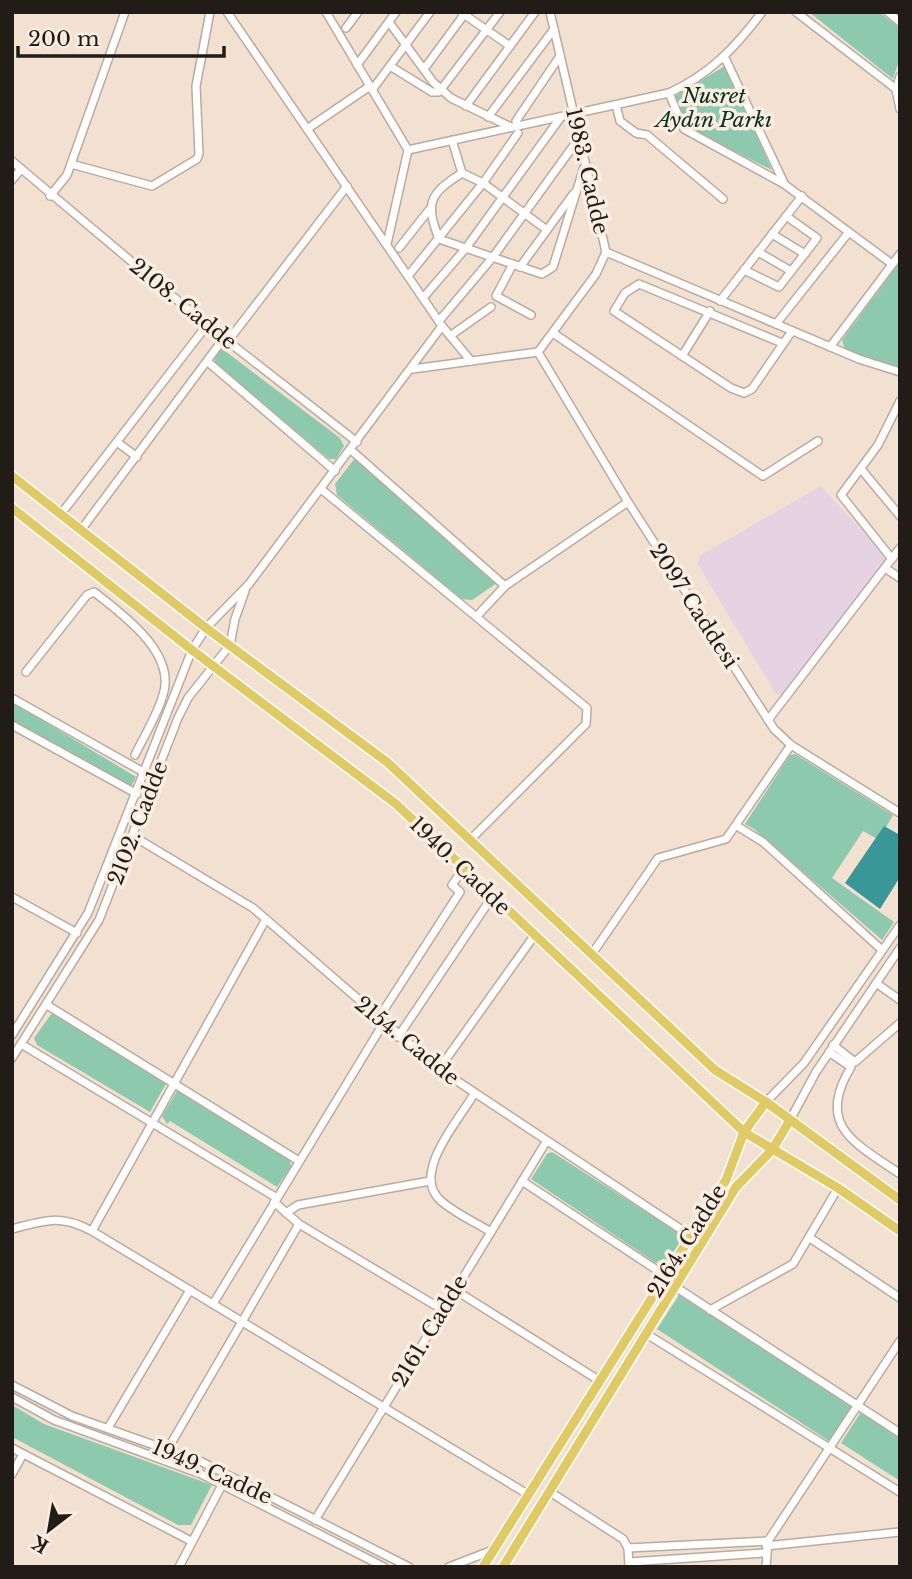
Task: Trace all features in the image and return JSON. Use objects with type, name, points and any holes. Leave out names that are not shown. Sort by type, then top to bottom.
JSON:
[{"type":"main road","name":"1940. Cadde","points":[[12,476],[206,628],[387,762],[715,1070],[766,1102],[900,1200]]},
{"type":"main road","name":"1940. Cadde","points":[[12,508],[192,650],[396,804],[744,1132],[838,1188],[900,1231]]},
{"type":"main road","name":"2164. Cadde","points":[[483,1567],[726,1180],[744,1132],[766,1102]]},
{"type":"main road","name":"2164. Cadde","points":[[503,1566],[736,1187],[772,1150],[790,1120]]},
{"type":"street","points":[[50,195],[66,177],[125,12]]},
{"type":"street","points":[[71,164],[152,186],[197,159],[197,86],[210,12]]},
{"type":"street","points":[[227,12],[440,324],[471,361]]},
{"type":"street","points":[[326,12],[408,150],[387,244]]},
{"type":"street","points":[[346,28],[358,12]]},
{"type":"street","points":[[357,65],[396,12]]},
{"type":"street","points":[[307,129],[371,88],[430,12]]},
{"type":"street","points":[[390,66],[432,92],[443,90],[500,12]]},
{"type":"street","points":[[466,106],[536,12]]},
{"type":"street","name":"1983. Cadde","points":[[538,352],[600,268],[606,252],[550,12]]},
{"type":"street","points":[[408,150],[669,93],[698,78],[725,58],[762,12]]},
{"type":"street","points":[[796,12],[898,91]]},
{"type":"street","points":[[888,12],[900,22]]},
{"type":"street","points":[[424,69],[464,13],[510,46]]},
{"type":"street","points":[[389,22],[443,90],[466,106],[515,127]]},
{"type":"street","points":[[488,117],[554,29]]},
{"type":"street","points":[[408,276],[483,183],[560,55]]},
{"type":"street","points":[[725,58],[784,184]]},
{"type":"street","points":[[900,76],[900,109]]},
{"type":"street","points":[[669,93],[684,130],[802,195],[892,264]]},
{"type":"street","points":[[616,105],[620,121],[636,133],[647,135],[723,199]]},
{"type":"street","points":[[423,298],[466,248],[562,117]]},
{"type":"street","name":"2102. Cadde","points":[[12,1035],[77,933],[137,794],[192,650],[206,628],[248,584],[413,369],[440,324],[526,214],[579,138]]},
{"type":"street","points":[[452,140],[462,173],[483,183],[547,230]]},
{"type":"street","name":"2108. Cadde","points":[[12,161],[207,325],[357,442]]},
{"type":"street","points":[[439,239],[542,274],[550,270],[585,163]]},
{"type":"street","points":[[12,180],[21,169]]},
{"type":"street","points":[[399,248],[429,210],[438,192],[462,173]]},
{"type":"street","points":[[81,530],[208,362],[347,186]]},
{"type":"street","points":[[531,315],[496,296],[516,266],[579,187]]},
{"type":"street","points":[[720,301],[802,195]]},
{"type":"street","points":[[429,210],[439,239]]},
{"type":"street","points":[[744,270],[779,287],[805,254],[817,238],[786,216]]},
{"type":"street","points":[[776,324],[849,232]]},
{"type":"street","points":[[772,234],[805,254]]},
{"type":"street","points":[[606,252],[831,347],[900,372]]},
{"type":"street","points":[[758,252],[791,271]]},
{"type":"street","points":[[831,347],[900,254]]},
{"type":"street","points":[[782,343],[650,286],[639,284],[625,293],[614,311],[731,388],[744,393],[752,389],[792,331]]},
{"type":"street","points":[[450,336],[491,307]]},
{"type":"street","points":[[682,356],[710,311]]},
{"type":"street","points":[[61,514],[207,325]]},
{"type":"street","points":[[553,333],[763,476],[818,441]]},
{"type":"street","points":[[413,369],[538,352]]},
{"type":"street","name":"2097 Caddesi","points":[[538,352],[628,502],[768,720],[791,745],[900,813]]},
{"type":"street","points":[[208,362],[335,471]]},
{"type":"street","points":[[892,559],[841,498],[842,492],[878,445],[900,401]]},
{"type":"street","points":[[117,442],[137,457]]},
{"type":"street","points":[[351,450],[505,586]]},
{"type":"street","points":[[861,469],[900,516]]},
{"type":"street","points":[[321,489],[585,705],[589,717],[586,724],[471,839]]},
{"type":"street","points":[[477,616],[505,586],[628,502]]},
{"type":"street","points":[[768,720],[900,548]]},
{"type":"street","points":[[885,568],[900,578]]},
{"type":"street","name":"2102. Cadde","points":[[12,1058],[99,920],[178,718],[188,698],[230,645],[235,619],[248,584]]},
{"type":"street","points":[[26,673],[87,595],[94,592],[147,639],[160,659],[165,681],[164,695],[135,755]]},
{"type":"street","points":[[12,698],[145,773]]},
{"type":"street","points":[[153,717],[165,722]]},
{"type":"street","points":[[12,725],[137,794]]},
{"type":"street","points":[[592,954],[658,858],[666,853],[723,841],[737,826],[791,745]]},
{"type":"street","points":[[737,826],[763,842],[882,950]]},
{"type":"street","name":"2154. Cadde","points":[[132,836],[234,895],[266,919],[398,1037],[439,1069],[691,1236]]},
{"type":"street","points":[[213,1304],[380,1021],[460,892],[452,885],[463,869]]},
{"type":"street","points":[[12,897],[77,933]]},
{"type":"street","points":[[398,1037],[492,897]]},
{"type":"street","points":[[92,1231],[266,919]]},
{"type":"street","name":"2164. Cadde","points":[[766,1102],[804,1063],[900,925]]},
{"type":"street","points":[[439,1069],[534,936]]},
{"type":"street","name":"2164. Cadde","points":[[790,1120],[831,1048],[900,948]]},
{"type":"street","points":[[876,984],[900,1000]]},
{"type":"street","points":[[47,1005],[299,1161]]},
{"type":"street","points":[[900,1023],[853,1064],[838,1089],[836,1103],[842,1128],[849,1139],[900,1174]]},
{"type":"street","points":[[21,1044],[276,1200],[299,1224],[443,1310]]},
{"type":"street","points":[[831,1048],[853,1064]]},
{"type":"street","points":[[474,1094],[432,1161],[430,1181],[443,1202],[491,1231]]},
{"type":"street","name":"2161. Cadde","points":[[315,1520],[546,1142]]},
{"type":"street","points":[[286,1213],[298,1205],[430,1181]]},
{"type":"street","points":[[522,1181],[666,1276]]},
{"type":"street","points":[[710,1310],[793,1264],[838,1188]]},
{"type":"street","points":[[12,1229],[50,1219],[63,1219],[92,1231],[529,1495]]},
{"type":"street","points":[[163,1460],[299,1224]]},
{"type":"street","points":[[810,1238],[900,1298]]},
{"type":"street","points":[[674,1286],[900,1433]]},
{"type":"street","points":[[108,1428],[190,1290]]},
{"type":"street","points":[[455,1290],[600,1381]]},
{"type":"street","points":[[645,1333],[900,1492]]},
{"type":"street","points":[[766,1567],[767,1547],[900,1340]]},
{"type":"street","name":"1949. Cadde","points":[[12,1385],[56,1409],[224,1472],[409,1567]]},
{"type":"street","name":"1949. Cadde","points":[[12,1397],[54,1420],[222,1485],[384,1567]]},
{"type":"street","points":[[12,1448],[191,1541]]},
{"type":"street","points":[[12,1474],[23,1454]]},
{"type":"street","points":[[179,1567],[222,1485]]},
{"type":"street","points":[[550,1492],[623,1539],[628,1548],[629,1565],[900,1532]]},
{"type":"street","points":[[628,1548],[767,1547]]},
{"type":"street","points":[[449,1567],[477,1559],[496,1548]]},
{"type":"shaded area","points":[[821,486],[886,560],[786,695],[776,694],[697,563],[701,555]]},
{"type":"green space","points":[[809,12],[879,12],[900,28],[900,57],[893,79]]},
{"type":"green space","name":"Nusret Aydın Parkı","points":[[725,66],[772,170],[689,129],[675,96]]},
{"type":"green space","points":[[900,262],[900,370],[845,350],[842,340]]},
{"type":"green space","points":[[221,348],[340,438],[344,446],[336,459],[329,459],[215,363],[215,355]]},
{"type":"green space","points":[[355,458],[497,583],[472,600],[462,599],[337,495],[335,484]]},
{"type":"green space","points":[[12,702],[136,777],[130,789],[12,722]]},
{"type":"green space","points":[[795,754],[893,815],[879,840],[863,831],[832,878],[894,922],[882,940],[745,824],[790,755]]},
{"type":"green space","points":[[52,1013],[58,1013],[167,1082],[150,1112],[37,1045],[34,1038]]},
{"type":"green space","points":[[178,1089],[290,1158],[291,1167],[277,1187],[170,1121],[167,1124],[162,1116]]},
{"type":"green space","points":[[552,1152],[679,1233],[680,1243],[666,1264],[660,1260],[656,1263],[531,1179],[547,1154]]},
{"type":"green space","points":[[679,1295],[852,1406],[829,1441],[657,1329]]},
{"type":"green space","points":[[12,1405],[44,1424],[212,1485],[191,1525],[178,1525],[12,1437]]},
{"type":"green space","points":[[861,1412],[900,1439],[900,1481],[841,1443]]},
{"type":"water","points":[[884,826],[900,835],[900,877],[880,909],[845,883]]}]
